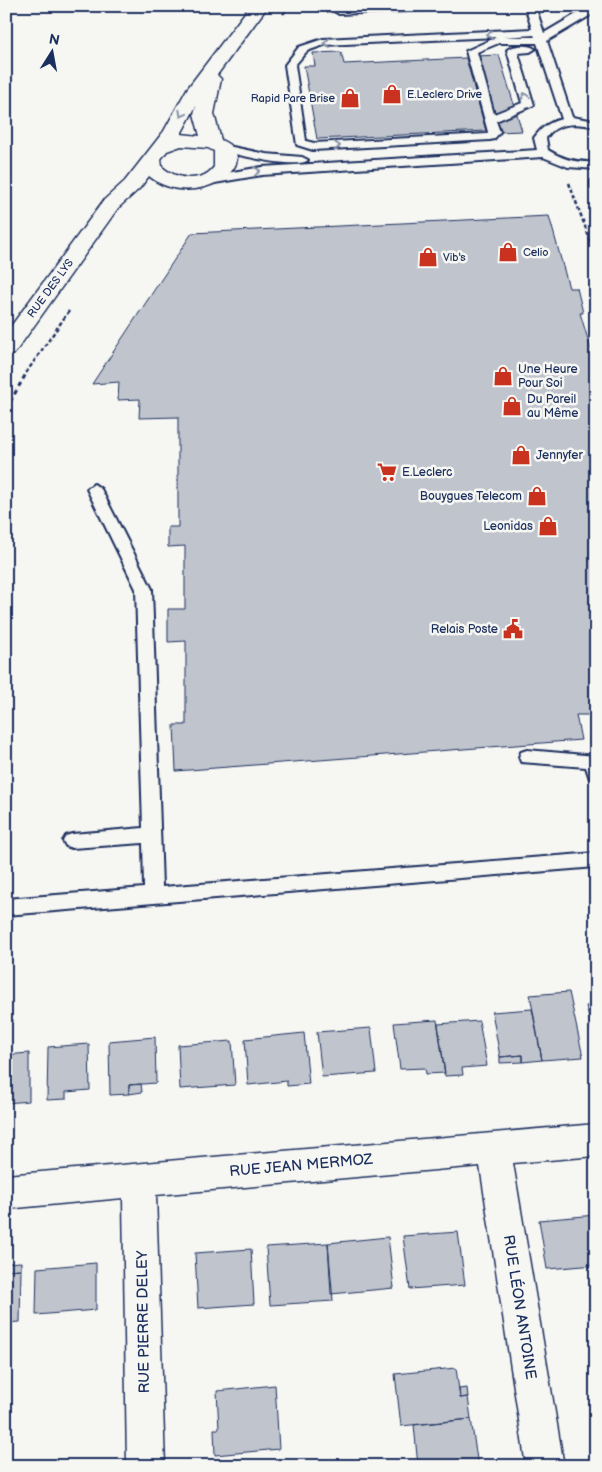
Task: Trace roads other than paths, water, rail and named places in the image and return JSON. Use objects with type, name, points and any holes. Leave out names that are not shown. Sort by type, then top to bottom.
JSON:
[{"type":"street","points":[[209,180],[226,168],[227,159],[217,146],[204,114],[209,87],[219,60],[258,6]]},
{"type":"street","name":"RUE DES LYS","points":[[6,349],[111,204],[132,185],[172,133],[194,93],[219,60]]},
{"type":"street","points":[[183,184],[170,182],[152,169],[156,153],[179,140],[217,146]]},
{"type":"street","name":"RUE DES LYS","points":[[95,228],[151,194],[183,184],[209,180]]},
{"type":"street","name":"RUE JEAN MERMOZ","points":[[6,1192],[596,1140]]},
{"type":"street","name":"RUE LÉON ANTOINE","points":[[494,1149],[545,1466]]},
{"type":"street","name":"RUE PIERRE DELEY","points":[[139,1179],[146,1466]]},
{"type":"lane","points":[[339,11],[456,6]]},
{"type":"lane","points":[[530,6],[568,121]]},
{"type":"lane","points":[[491,119],[528,105],[512,50],[541,40],[596,7]]},
{"type":"lane","points":[[541,40],[323,42],[303,50],[290,65],[301,143],[313,148],[490,137],[494,132],[471,51],[498,40],[541,40]]},
{"type":"lane","points":[[596,124],[568,121],[557,123],[542,132],[540,144],[546,153],[560,162],[572,165],[596,165]]},
{"type":"lane","points":[[217,146],[266,157],[362,163]]},
{"type":"lane","points":[[209,180],[262,171],[362,163],[546,153]]},
{"type":"lane","points":[[94,489],[144,589],[153,894]]},
{"type":"lane","points":[[527,757],[592,761],[596,774]]},
{"type":"lane","points":[[72,842],[151,835]]},
{"type":"lane","points":[[6,907],[596,860]]},
{"type":"place","name":"E.Leclerc Drive","points":[[392,94]]},
{"type":"place","name":"Rapid Pare Brise","points":[[350,98]]},
{"type":"place","name":"Celio","points":[[508,252]]},
{"type":"place","name":"Vib's","points":[[428,257]]},
{"type":"place","name":"Une Heure Pour Soi","points":[[503,376]]},
{"type":"place","name":"Du Pareil au Même","points":[[512,406]]},
{"type":"place","name":"Jennyfer","points":[[521,455]]},
{"type":"place","name":"E.Leclerc","points":[[387,472]]},
{"type":"place","name":"Bouygues Telecom","points":[[537,496]]},
{"type":"place","name":"Leonidas","points":[[548,526]]},
{"type":"place","name":"Relais Poste","points":[[513,629]]}]
